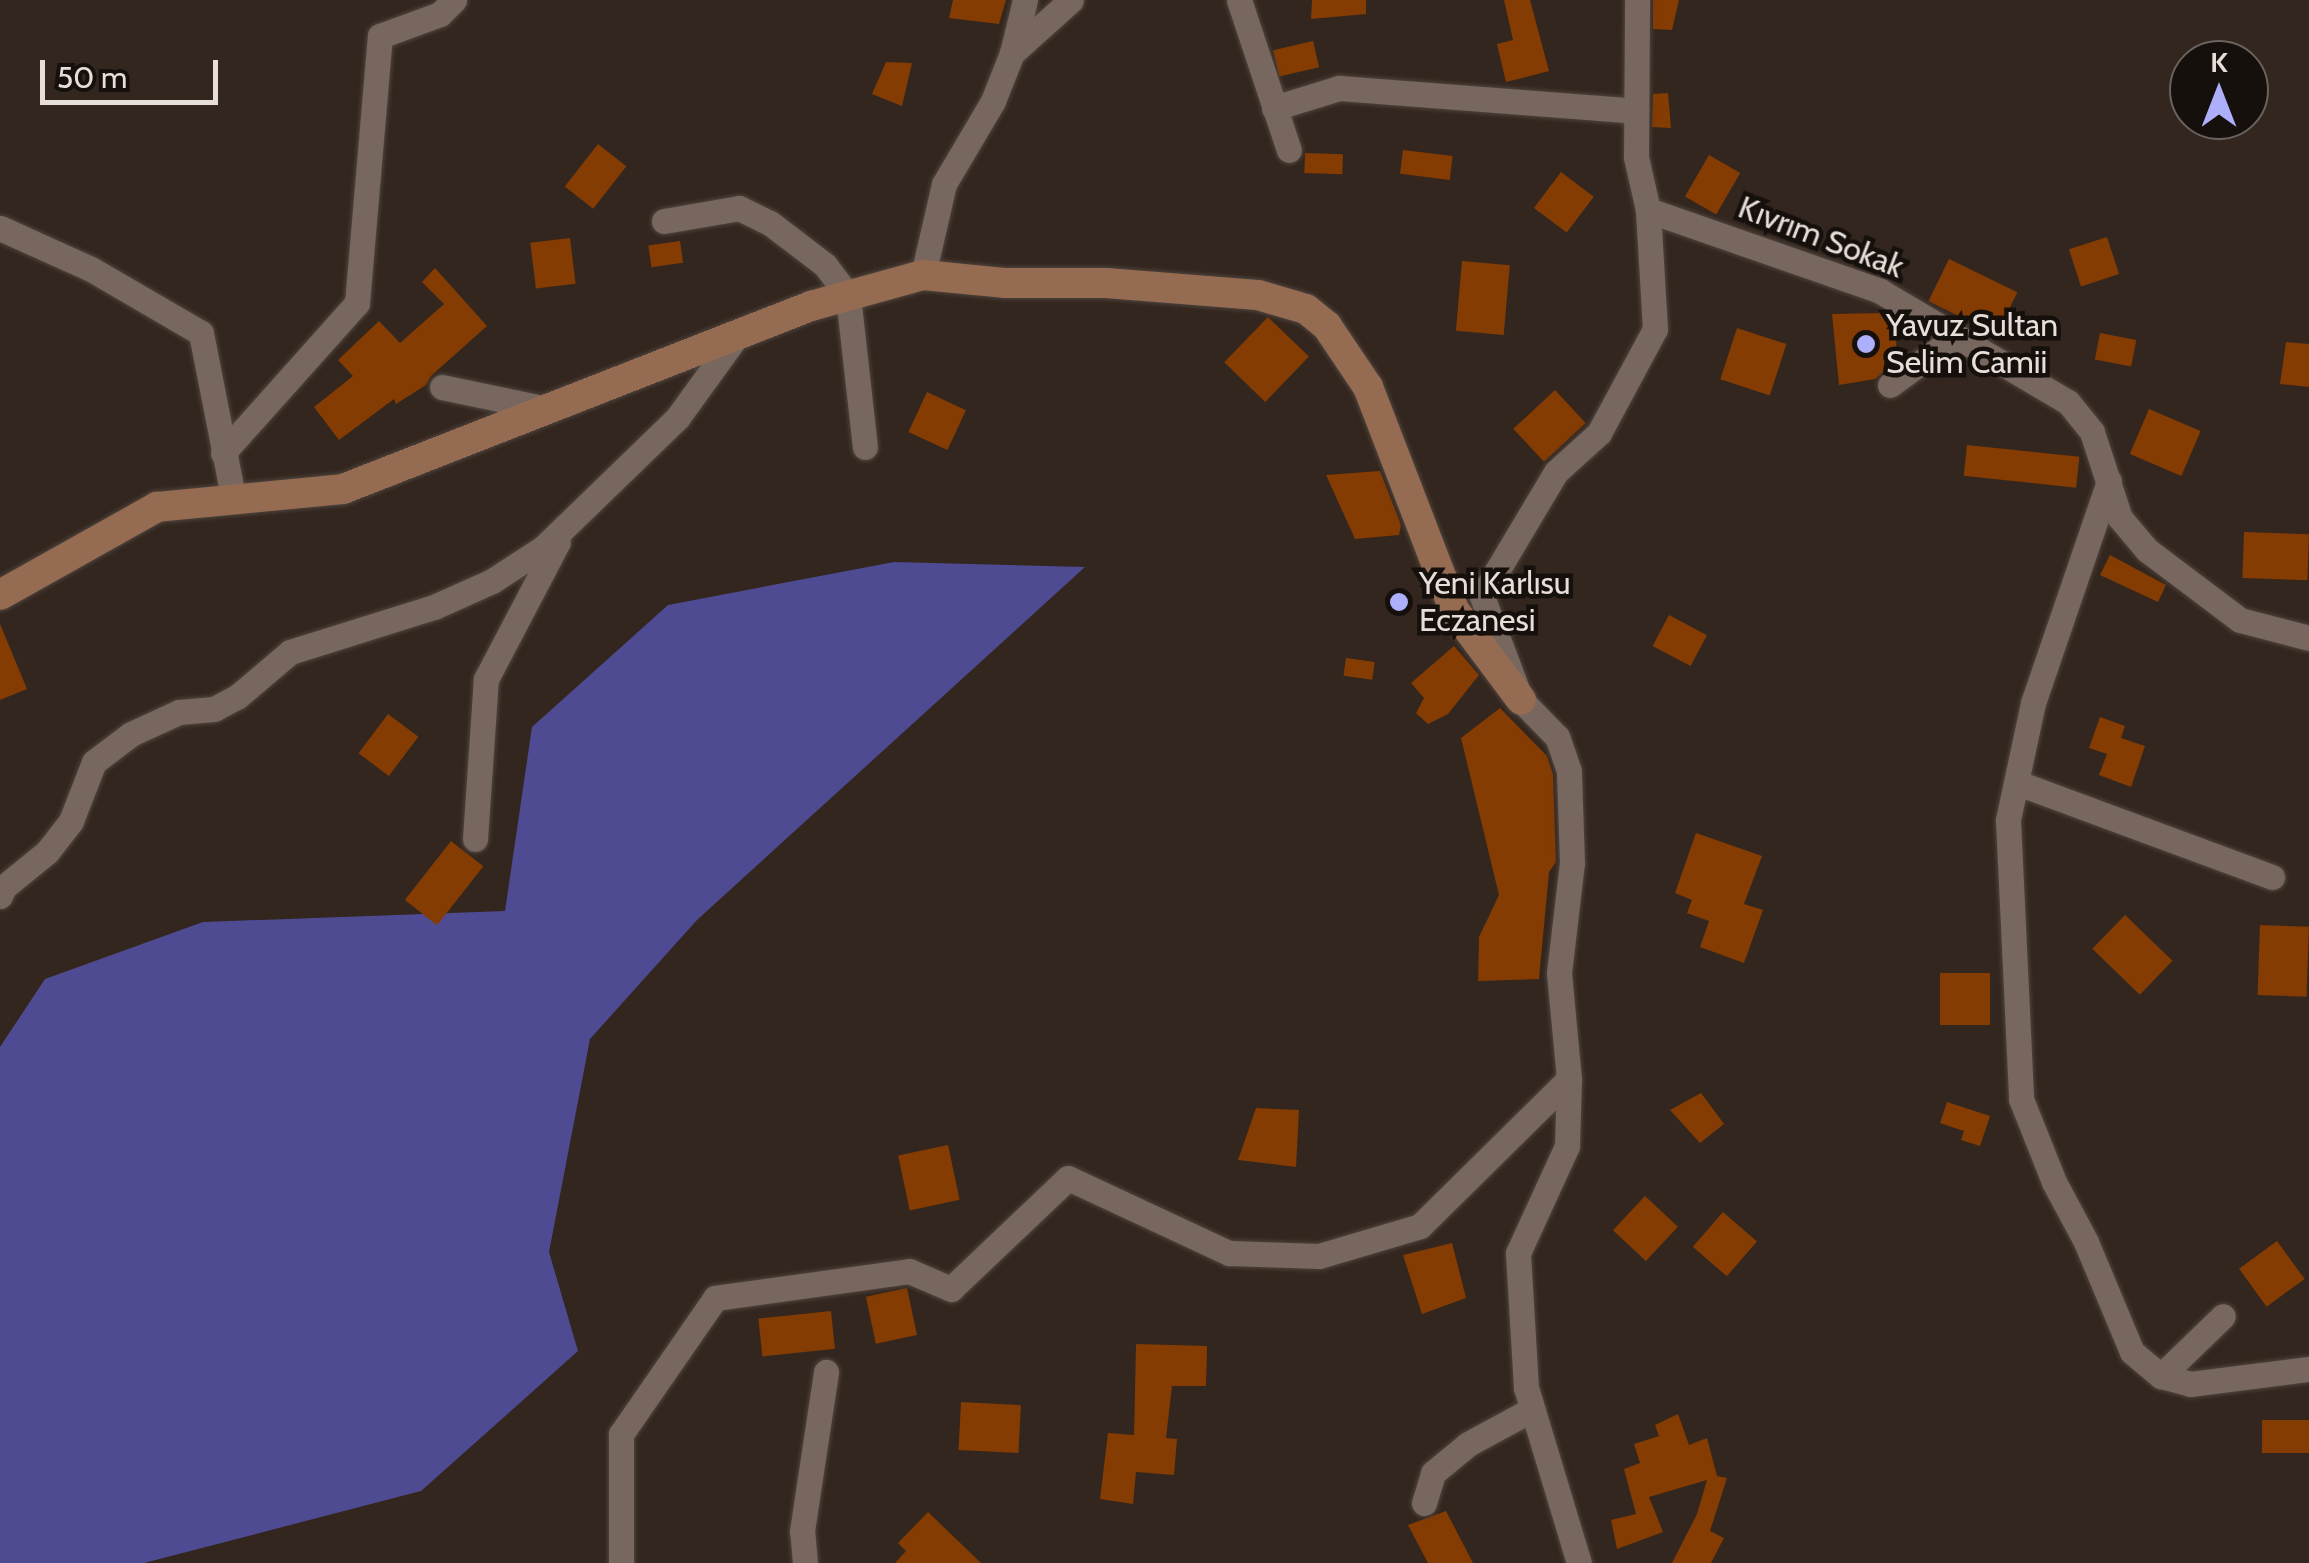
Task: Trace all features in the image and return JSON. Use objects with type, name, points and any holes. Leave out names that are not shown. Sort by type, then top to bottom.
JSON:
[{"type":"street","points":[[222,453],[356,303],[380,36],[440,14],[454,0]]},
{"type":"street","points":[[924,275],[944,184],[968,150],[1012,53],[1025,0]]},
{"type":"street","points":[[1012,53],[1071,0]]},
{"type":"street","points":[[1238,0],[1289,150]]},
{"type":"street","points":[[1522,700],[1482,596],[1556,472],[1599,433],[1654,329],[1648,210],[1636,157],[1637,0]]},
{"type":"street","points":[[1274,108],[1339,88],[1636,111]]},
{"type":"street","points":[[664,222],[739,208],[770,224],[825,264],[848,296],[864,446]]},
{"type":"street","name":"Kıvrım Sokak","points":[[1648,210],[1880,291],[2068,402],[2092,432],[2120,518],[2146,550],[2240,620],[2309,638]]},
{"type":"street","points":[[0,228],[91,269],[200,334],[234,500]]},
{"type":"street","points":[[0,595],[156,507],[343,489],[736,336],[848,296],[924,275],[1258,295],[1306,309],[1328,326],[1368,387],[1454,610],[1522,700],[1557,737],[1569,771],[1572,863],[1559,973],[1569,1079],[1568,1146],[1518,1253],[1522,1343],[1531,1410],[1579,1563]]},
{"type":"street","points":[[0,896],[46,852],[71,821],[94,762],[130,734],[180,712],[214,709],[237,697],[290,652],[434,607],[492,581],[543,548],[678,417],[736,336]]},
{"type":"street","points":[[1890,386],[1954,338]]},
{"type":"street","points":[[442,387],[547,409]]},
{"type":"street","points":[[2109,482],[2034,703],[2008,820],[2021,1099],[2054,1182],[2086,1242],[2132,1352],[2161,1376],[2190,1384],[2309,1369]]},
{"type":"street","points":[[475,839],[486,679],[569,521]]},
{"type":"street","points":[[2018,783],[2272,877]]},
{"type":"street","points":[[621,1563],[621,1434],[716,1298],[908,1271],[951,1289],[1068,1178],[1230,1254],[1319,1256],[1420,1226],[1569,1079]]},
{"type":"street","points":[[2161,1376],[2223,1316]]},
{"type":"street","points":[[805,1563],[802,1531],[826,1372]]},
{"type":"street","points":[[1424,1503],[1433,1473],[1468,1444],[1531,1410]]},
{"type":"shaded area","points":[[894,562],[1085,567],[697,920],[590,1039],[549,1252],[578,1351],[421,1491],[144,1563],[0,1563],[0,1047],[45,979],[203,922],[505,911],[532,727],[668,605]]},
{"type":"building","points":[[953,0],[1006,0],[999,24],[949,18]]},
{"type":"building","points":[[1312,0],[1366,0],[1366,14],[1311,19]]},
{"type":"building","points":[[1504,0],[1530,0],[1549,71],[1506,82],[1497,44],[1513,40]]},
{"type":"building","points":[[1653,0],[1679,0],[1672,30],[1653,29]]},
{"type":"building","points":[[1313,41],[1319,67],[1279,77],[1273,50]]},
{"type":"building","points":[[886,62],[912,63],[902,106],[872,94]]},
{"type":"building","points":[[1668,93],[1671,128],[1652,127],[1653,94]]},
{"type":"building","points":[[598,144],[626,166],[593,209],[565,187]]},
{"type":"building","points":[[1403,150],[1453,156],[1450,180],[1400,174]]},
{"type":"building","points":[[1305,153],[1343,154],[1342,174],[1304,173]]},
{"type":"building","points":[[1709,155],[1740,173],[1716,215],[1685,197]]},
{"type":"building","points":[[1561,172],[1594,197],[1567,233],[1534,208]]},
{"type":"building","points":[[2107,237],[2119,274],[2081,286],[2069,249]]},
{"type":"building","points":[[570,238],[576,284],[536,289],[530,243]]},
{"type":"building","points":[[680,241],[683,263],[651,267],[648,245]]},
{"type":"building","points":[[1949,259],[2017,292],[1997,335],[1928,301]]},
{"type":"building","points":[[1462,261],[1510,265],[1504,335],[1456,331]]},
{"type":"building","points":[[435,268],[487,326],[426,385],[396,404],[394,399],[339,440],[314,407],[353,376],[338,360],[379,321],[400,343],[444,304],[422,282]]},
{"type":"building","name":"Yavuz Sultan Selim Camii","points":[[1884,313],[1895,319],[1897,360],[1875,379],[1839,385],[1832,314]]},
{"type":"building","points":[[1268,317],[1309,357],[1265,402],[1224,362]]},
{"type":"building","points":[[1737,328],[1786,344],[1770,395],[1720,379]]},
{"type":"building","points":[[2100,333],[2136,340],[2131,367],[2095,360]]},
{"type":"building","points":[[2286,342],[2309,344],[2309,387],[2280,384]]},
{"type":"building","points":[[1555,390],[1586,423],[1544,462],[1513,429]]},
{"type":"building","points":[[927,392],[966,410],[947,450],[908,432]]},
{"type":"building","points":[[2149,409],[2201,431],[2181,476],[2130,454]]},
{"type":"building","points":[[1967,445],[2079,457],[2076,488],[1964,476]]},
{"type":"building","points":[[1380,471],[1401,525],[1399,535],[1355,539],[1326,475]]},
{"type":"building","points":[[2244,532],[2309,534],[2307,580],[2242,578]]},
{"type":"building","points":[[2110,555],[2166,585],[2158,602],[2100,575]]},
{"type":"building","points":[[1669,615],[1707,635],[1691,666],[1653,646]]},
{"type":"building","points":[[0,624],[27,689],[0,700]]},
{"type":"building","points":[[1454,646],[1479,675],[1448,714],[1428,724],[1416,713],[1424,698],[1411,683]]},
{"type":"building","points":[[1346,658],[1375,662],[1372,680],[1343,676]]},
{"type":"building","points":[[1500,708],[1547,756],[1553,774],[1556,862],[1549,872],[1539,979],[1478,981],[1479,937],[1499,895],[1461,738]]},
{"type":"building","points":[[388,714],[418,737],[389,776],[359,753]]},
{"type":"building","points":[[2100,717],[2125,726],[2121,738],[2145,746],[2131,787],[2099,775],[2107,754],[2089,748]]},
{"type":"building","points":[[1696,833],[1762,856],[1744,904],[1763,910],[1744,963],[1700,947],[1709,921],[1687,913],[1692,900],[1675,893]]},
{"type":"building","points":[[451,841],[483,866],[437,925],[405,900]]},
{"type":"building","points":[[2125,915],[2172,961],[2140,995],[2092,949]]},
{"type":"building","points":[[2260,925],[2309,927],[2307,997],[2258,995]]},
{"type":"building","points":[[1940,973],[1990,973],[1990,1025],[1940,1025]]},
{"type":"building","points":[[1701,1093],[1724,1124],[1700,1143],[1670,1110]]},
{"type":"building","points":[[1947,1102],[1990,1116],[1980,1146],[1961,1140],[1964,1131],[1940,1123]]},
{"type":"building","points":[[1256,1108],[1299,1110],[1296,1167],[1238,1160]]},
{"type":"building","points":[[948,1145],[960,1200],[910,1210],[898,1156]]},
{"type":"building","points":[[1645,1196],[1678,1227],[1646,1261],[1613,1230]]},
{"type":"building","points":[[1723,1212],[1757,1242],[1727,1276],[1693,1247]]},
{"type":"building","points":[[2277,1241],[2305,1279],[2267,1307],[2239,1269]]},
{"type":"building","points":[[1452,1243],[1466,1298],[1422,1314],[1403,1255]]},
{"type":"building","points":[[907,1288],[917,1335],[876,1344],[866,1297]]},
{"type":"building","points":[[831,1311],[835,1349],[762,1356],[758,1319]]},
{"type":"building","points":[[1136,1344],[1207,1346],[1206,1386],[1172,1386],[1166,1438],[1177,1439],[1174,1475],[1136,1472],[1133,1504],[1100,1499],[1108,1433],[1134,1435]]},
{"type":"building","points":[[961,1402],[1021,1405],[1018,1453],[958,1450]]},
{"type":"building","points":[[1678,1414],[1689,1445],[1707,1438],[1717,1476],[1727,1478],[1710,1531],[1724,1538],[1711,1563],[1672,1563],[1697,1514],[1707,1480],[1649,1497],[1663,1532],[1617,1549],[1611,1520],[1636,1514],[1624,1469],[1640,1463],[1634,1444],[1659,1436],[1655,1425]]},
{"type":"building","points":[[2262,1420],[2309,1420],[2309,1453],[2262,1453]]},
{"type":"building","points":[[1446,1511],[1473,1563],[1428,1563],[1408,1525]]},
{"type":"building","points":[[928,1512],[981,1563],[895,1563],[906,1551],[898,1543]]},
{"type":"place","name":"Yavuz Sultan Selim Camii","points":[[1866,344]]},
{"type":"place","name":"Yeni Karlısu Eczanesi","points":[[1399,602]]}]
